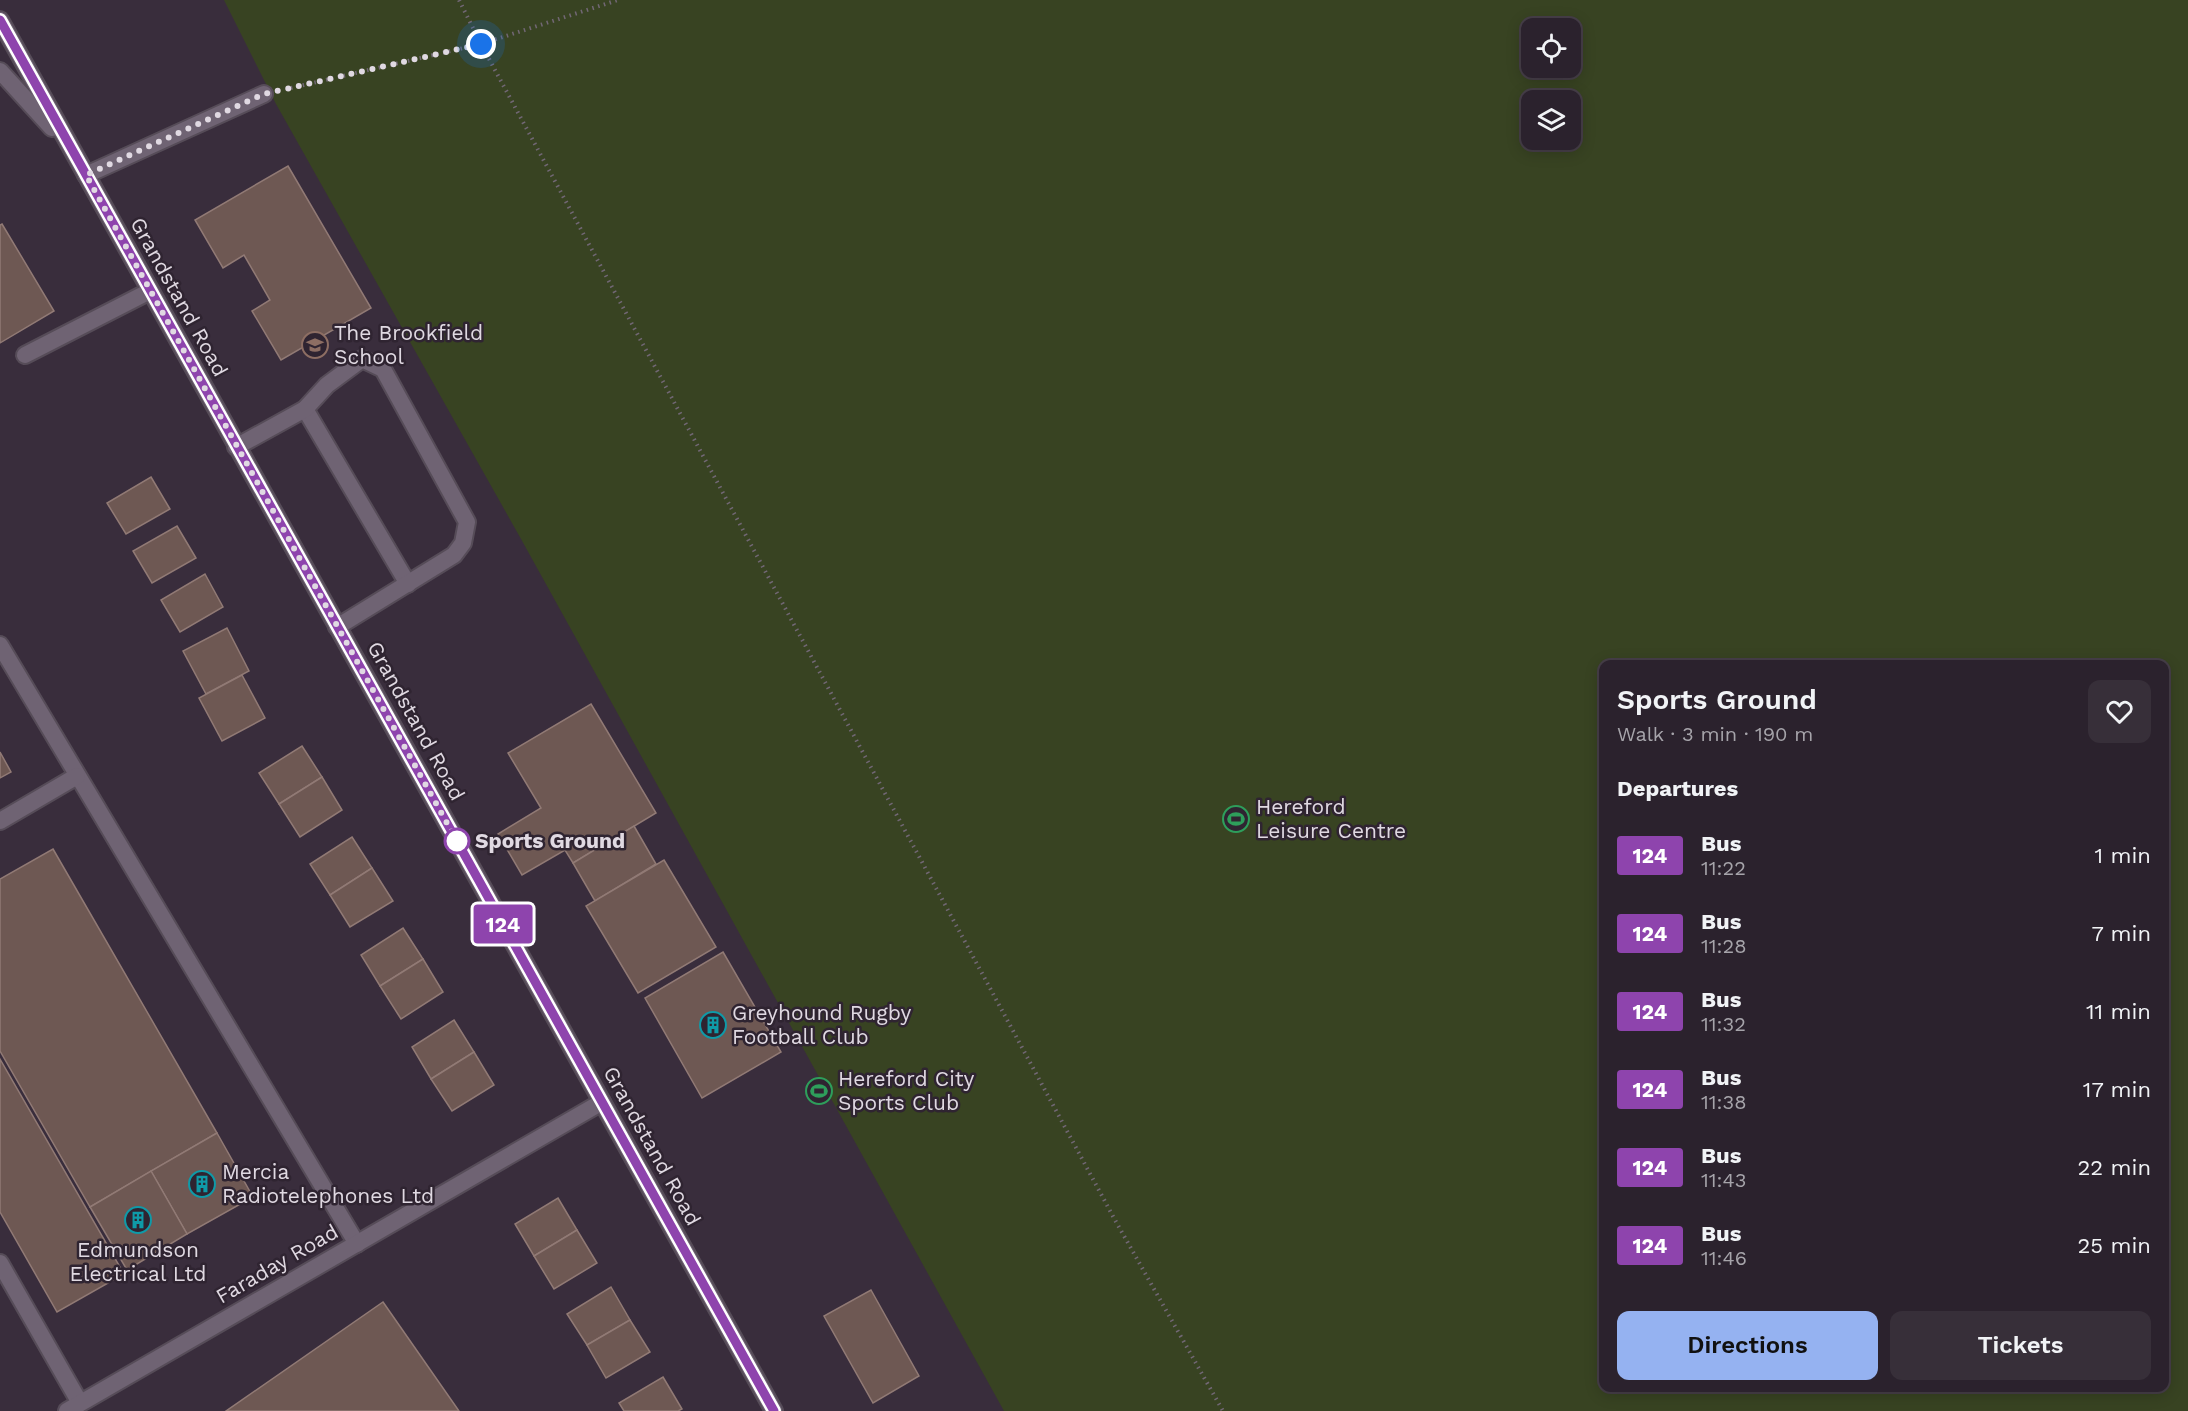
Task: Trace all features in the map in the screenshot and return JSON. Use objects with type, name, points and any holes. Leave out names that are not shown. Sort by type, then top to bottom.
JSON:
[{"type":"street","name":"Grandstand Road","points":[[0,20],[774,1411]]},
{"type":"street","name":"Grandstand Road","points":[[0,71],[70,148]]},
{"type":"street","points":[[86,175],[264,94]]},
{"type":"street","points":[[25,355],[150,291]]},
{"type":"street","points":[[236,447],[306,409],[327,385],[362,359],[383,369],[467,522],[463,543],[454,555],[338,627]]},
{"type":"street","points":[[306,409],[408,584]]},
{"type":"street","points":[[0,645],[357,1244]]},
{"type":"street","points":[[0,821],[76,776]]},
{"type":"street","name":"Faraday Road","points":[[74,1407],[602,1102]]},
{"type":"street","points":[[0,1263],[74,1407]]},
{"type":"path","points":[[459,0],[1115,1220],[1223,1411]]},
{"type":"path","points":[[264,94],[481,44],[618,0]]},
{"type":"green space","name":"Hereford Leisure Centre","points":[[224,0],[2188,0],[2188,1411],[1004,1411],[521,539],[276,104]]},
{"type":"building","points":[[288,166],[371,308],[281,360],[252,311],[270,300],[244,255],[223,268],[195,220]]},
{"type":"building","points":[[2,224],[54,311],[0,343],[0,225]]},
{"type":"building","points":[[151,477],[170,509],[126,534],[107,503]]},
{"type":"building","points":[[177,526],[196,558],[152,583],[133,551]]},
{"type":"building","points":[[205,574],[223,607],[180,632],[161,600]]},
{"type":"building","points":[[227,628],[249,671],[206,694],[183,651]]},
{"type":"building","points":[[242,675],[265,718],[222,741],[199,698]]},
{"type":"building","points":[[591,704],[656,813],[573,863],[565,850],[522,875],[498,834],[541,808],[508,753]]},
{"type":"building","points":[[302,746],[322,777],[279,804],[259,773]]},
{"type":"building","points":[[0,752],[11,772],[0,778]]},
{"type":"building","points":[[322,777],[342,810],[300,837],[279,804]]},
{"type":"building","points":[[634,826],[656,864],[595,901],[573,863]]},
{"type":"building","points":[[352,837],[372,868],[330,895],[310,864]]},
{"type":"building","points":[[53,849],[217,1133],[90,1207],[0,1051],[0,879]]},
{"type":"building","points":[[664,860],[716,947],[638,993],[586,906]]},
{"type":"building","points":[[372,868],[393,901],[350,927],[330,895]]},
{"type":"building","points":[[403,928],[423,959],[380,986],[361,955]]},
{"type":"building","name":"Greyhound Rugby Football Club","points":[[723,952],[781,1052],[702,1098],[645,998]]},
{"type":"building","points":[[423,959],[443,992],[401,1019],[380,986]]},
{"type":"building","points":[[454,1020],[474,1052],[431,1079],[412,1047]]},
{"type":"building","points":[[474,1052],[494,1085],[452,1111],[431,1079]]},
{"type":"building","points":[[0,1059],[124,1274],[57,1312],[0,1212]]},
{"type":"building","name":"Mercia Radiotelephones Ltd","points":[[217,1133],[253,1197],[187,1234],[151,1171]]},
{"type":"building","name":"Edmundson Electrical Ltd","points":[[151,1171],[187,1234],[127,1270],[90,1207]]},
{"type":"building","points":[[558,1198],[577,1230],[534,1256],[515,1224]]},
{"type":"building","points":[[577,1230],[597,1263],[554,1289],[534,1256]]},
{"type":"building","points":[[611,1287],[630,1320],[587,1345],[567,1314]]},
{"type":"building","points":[[871,1290],[919,1376],[873,1403],[824,1316]]},
{"type":"building","points":[[383,1302],[459,1411],[226,1411]]},
{"type":"building","points":[[630,1320],[650,1352],[606,1378],[587,1345]]},
{"type":"building","points":[[663,1377],[682,1409],[678,1411],[624,1411],[619,1403]]},
{"type":"bus line","name":"124","points":[[0,20],[774,1411]]},
{"type":"place","name":"The Brookfield School","points":[[315,345]]},
{"type":"place","name":"Hereford Leisure Centre","points":[[1236,819]]},
{"type":"place","name":"Sports Ground","points":[[457,841]]},
{"type":"place","name":"Greyhound Rugby Football Club","points":[[713,1025]]},
{"type":"place","name":"Hereford City Sports Club","points":[[819,1091]]},
{"type":"place","name":"Mercia Radiotelephones Ltd","points":[[202,1184]]},
{"type":"place","name":"Edmundson Electrical Ltd","points":[[138,1220]]},
{"type":"route","points":[[457,841],[86,175],[264,94],[481,44]]}]
